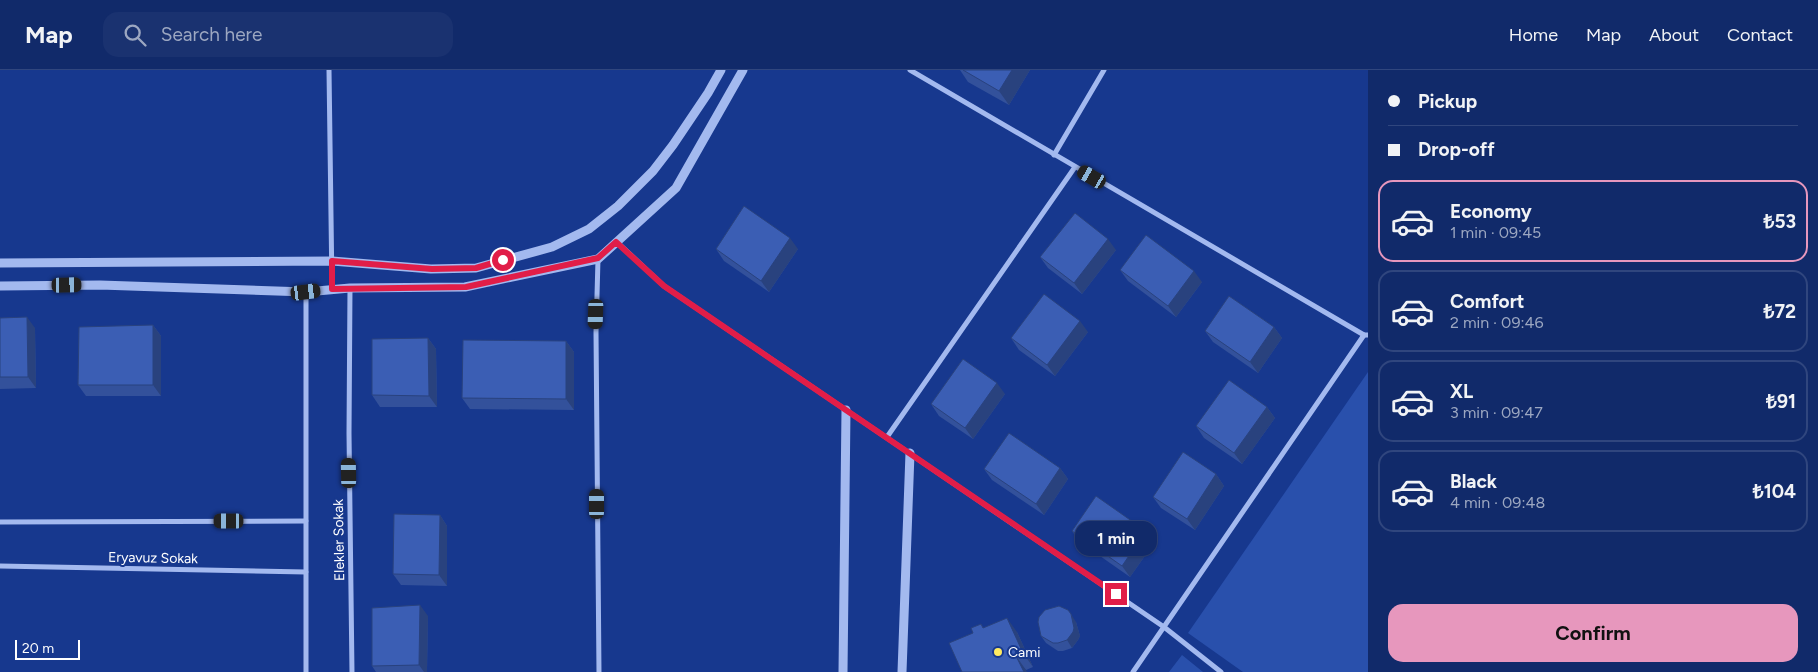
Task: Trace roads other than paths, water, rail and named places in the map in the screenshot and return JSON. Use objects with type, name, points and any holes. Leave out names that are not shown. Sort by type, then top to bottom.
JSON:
[{"type":"street","points":[[329,70],[332,289]]},
{"type":"street","points":[[0,263],[332,261],[432,269],[476,268],[552,247],[589,229],[618,206],[653,171],[673,145],[708,94],[721,70]]},
{"type":"street","points":[[0,286],[100,285],[306,292],[350,288],[466,287],[598,258],[676,188],[743,70]]},
{"type":"street","points":[[910,70],[1366,335],[1133,672]]},
{"type":"street","points":[[1054,155],[1104,70]]},
{"type":"street","points":[[887,437],[1075,167]]},
{"type":"street","points":[[616,242],[664,286],[1164,627],[1221,672]]},
{"type":"street","points":[[598,258],[596,332],[599,672]]},
{"type":"street","name":"Elekler Sokak","points":[[350,288],[349,433],[352,672]]},
{"type":"street","points":[[306,292],[306,672]]},
{"type":"street","points":[[844,672],[846,410]]},
{"type":"street","points":[[902,672],[910,453]]},
{"type":"street","points":[[0,522],[306,521]]},
{"type":"street","name":"Eryavuz Sokak","points":[[0,566],[306,572]]},
{"type":"place","name":"Cami","points":[[998,652]]}]
